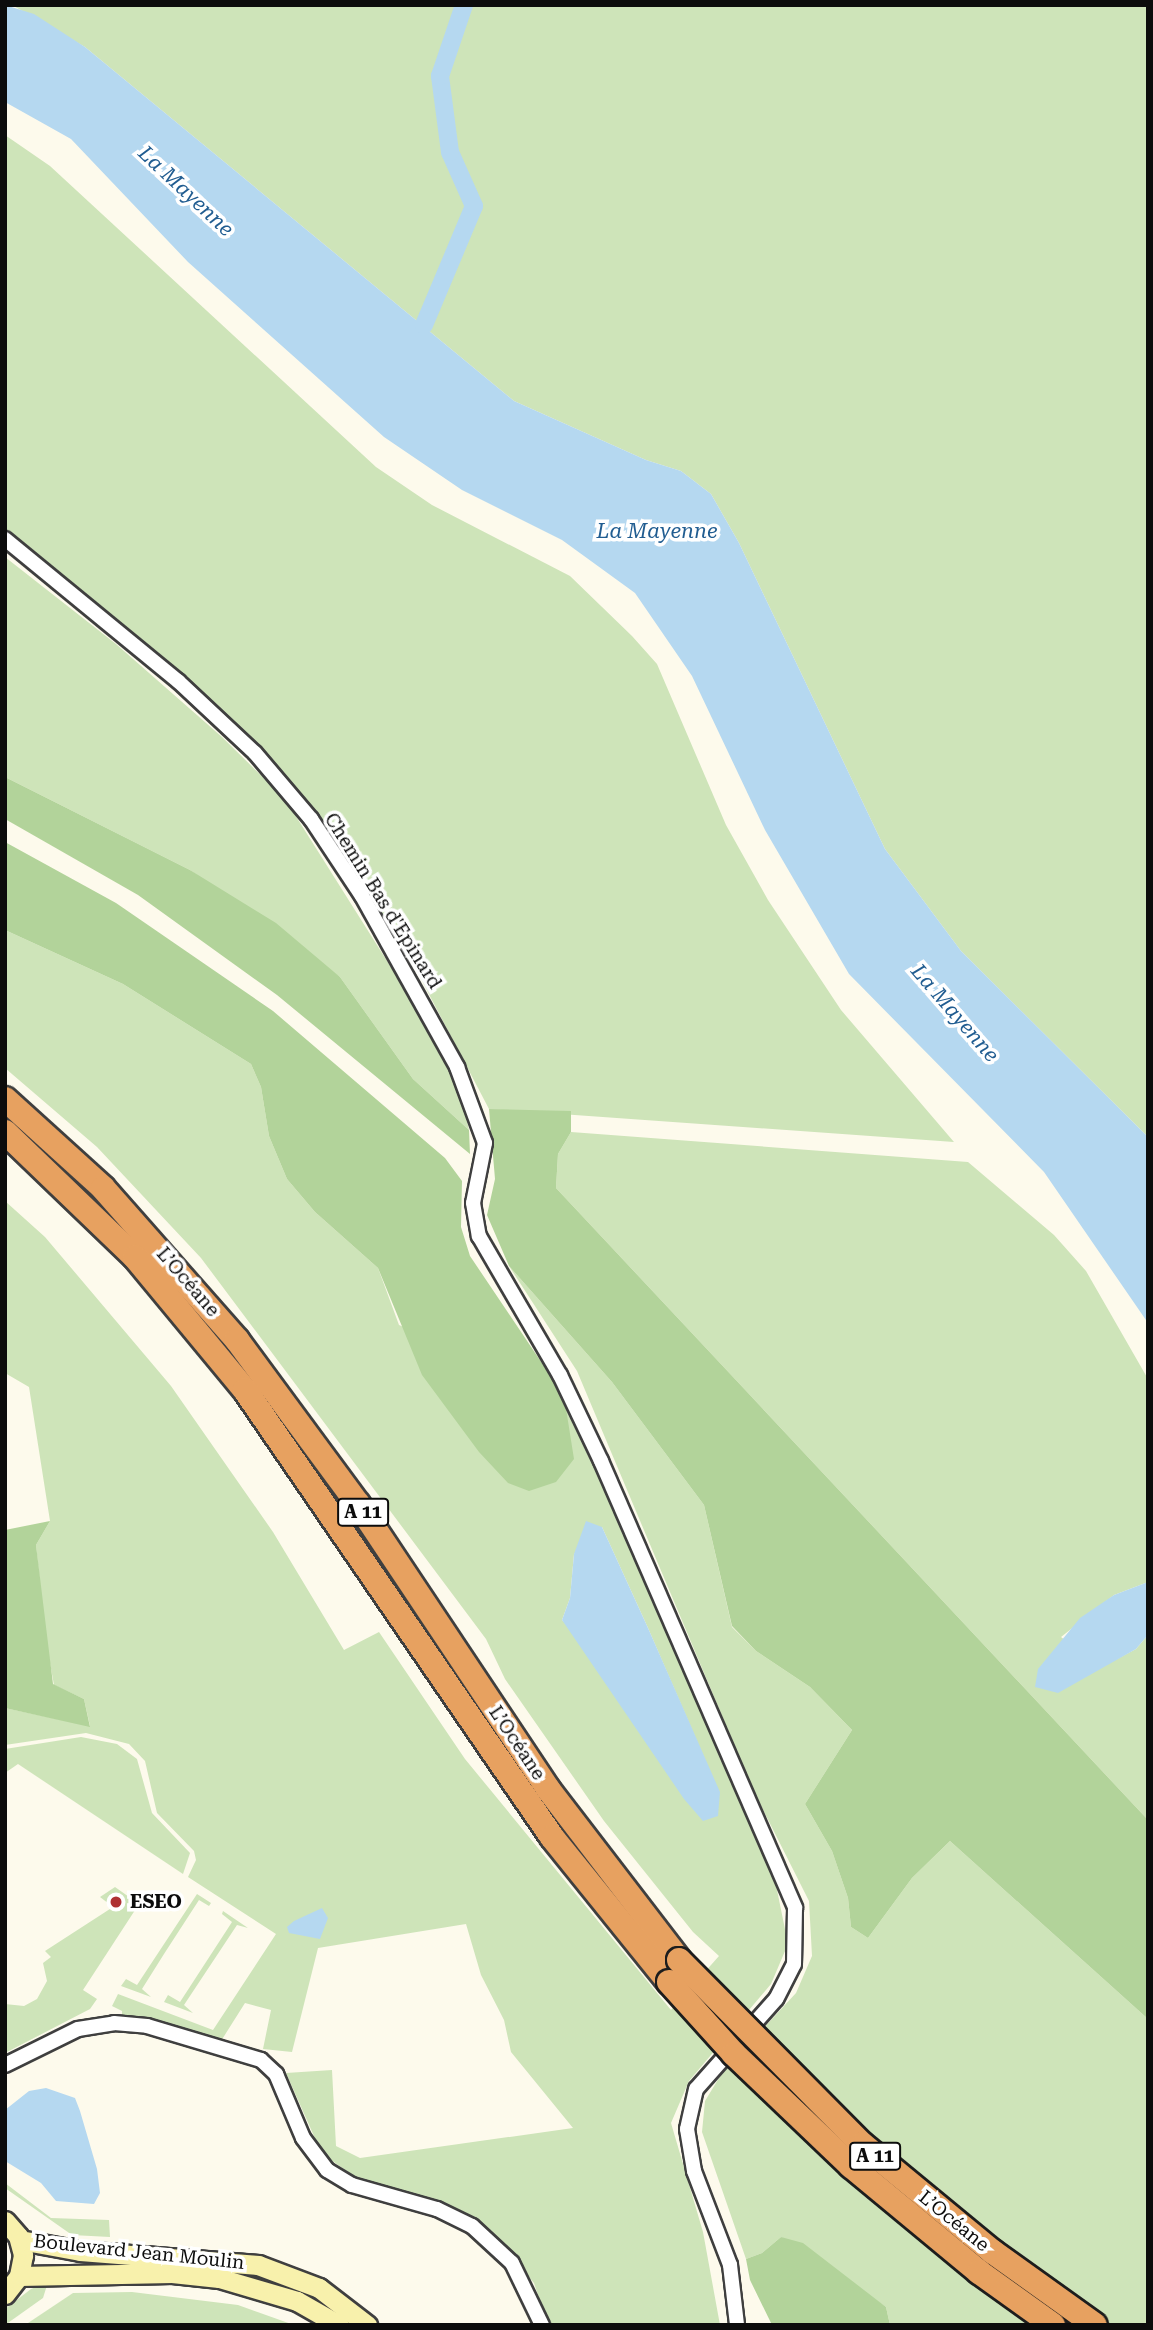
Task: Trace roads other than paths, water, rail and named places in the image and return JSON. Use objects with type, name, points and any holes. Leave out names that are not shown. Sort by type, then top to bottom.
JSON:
[{"type":"highway","name":"L’Océane","points":[[5,1099],[150,1237],[237,1340],[358,1504],[548,1789],[734,2054],[851,2166],[979,2272],[1053,2325]]},
{"type":"highway","name":"L’Océane","points":[[5,1132],[135,1257],[245,1390],[552,1837],[674,1971],[863,2145],[993,2252],[1095,2325]]},
{"type":"main road","points":[[5,2221],[20,2240],[19,2276],[5,2294]]},
{"type":"main road","name":"Boulevard Jean Moulin","points":[[20,2240],[80,2250],[258,2264],[318,2288],[367,2325]]},
{"type":"main road","name":"Boulevard Jean Moulin","points":[[19,2276],[173,2273],[219,2278],[297,2301],[339,2325]]},
{"type":"street","name":"Chemin Bas d'Epinard","points":[[5,539],[178,681],[255,752],[311,819],[362,896],[457,1067],[483,1131],[485,1153],[474,1203],[479,1236],[560,1375],[601,1461],[795,1908],[794,1964],[776,1999],[713,2064],[696,2089],[687,2129],[694,2171],[730,2265],[737,2325]]},
{"type":"street","points":[[5,2065],[78,2029],[114,2023],[147,2026],[261,2060],[276,2074],[303,2138],[327,2170],[352,2185],[437,2209],[471,2226],[512,2263],[542,2325]]},
{"type":"water","name":"La Mayenne","points":[[5,5],[34,14],[85,47],[514,401],[646,460],[681,471],[711,494],[739,543],[885,849],[961,951],[1148,1137],[1148,1323],[1044,1172],[849,974],[765,830],[692,676],[635,593],[562,540],[462,490],[384,437],[188,262],[71,139],[5,102]]},
{"type":"water","points":[[586,1521],[602,1527],[648,1628],[720,1792],[718,1816],[703,1821],[684,1799],[562,1620],[570,1598],[574,1554]]},
{"type":"water","points":[[1148,1582],[1148,1635],[1136,1649],[1058,1693],[1035,1687],[1038,1669],[1080,1618],[1114,1595]]},
{"type":"water","points":[[322,1908],[328,1918],[320,1939],[289,1933],[287,1927],[294,1921]]},
{"type":"water","points":[[46,2088],[75,2098],[97,2169],[100,2193],[94,2204],[56,2201],[41,2183],[5,2161],[5,2110],[29,2091]]},
{"type":"waterway","points":[[424,325],[474,206],[450,152],[440,76],[464,5]]},
{"type":"place","name":"ESEO","points":[[116,1902]]}]
